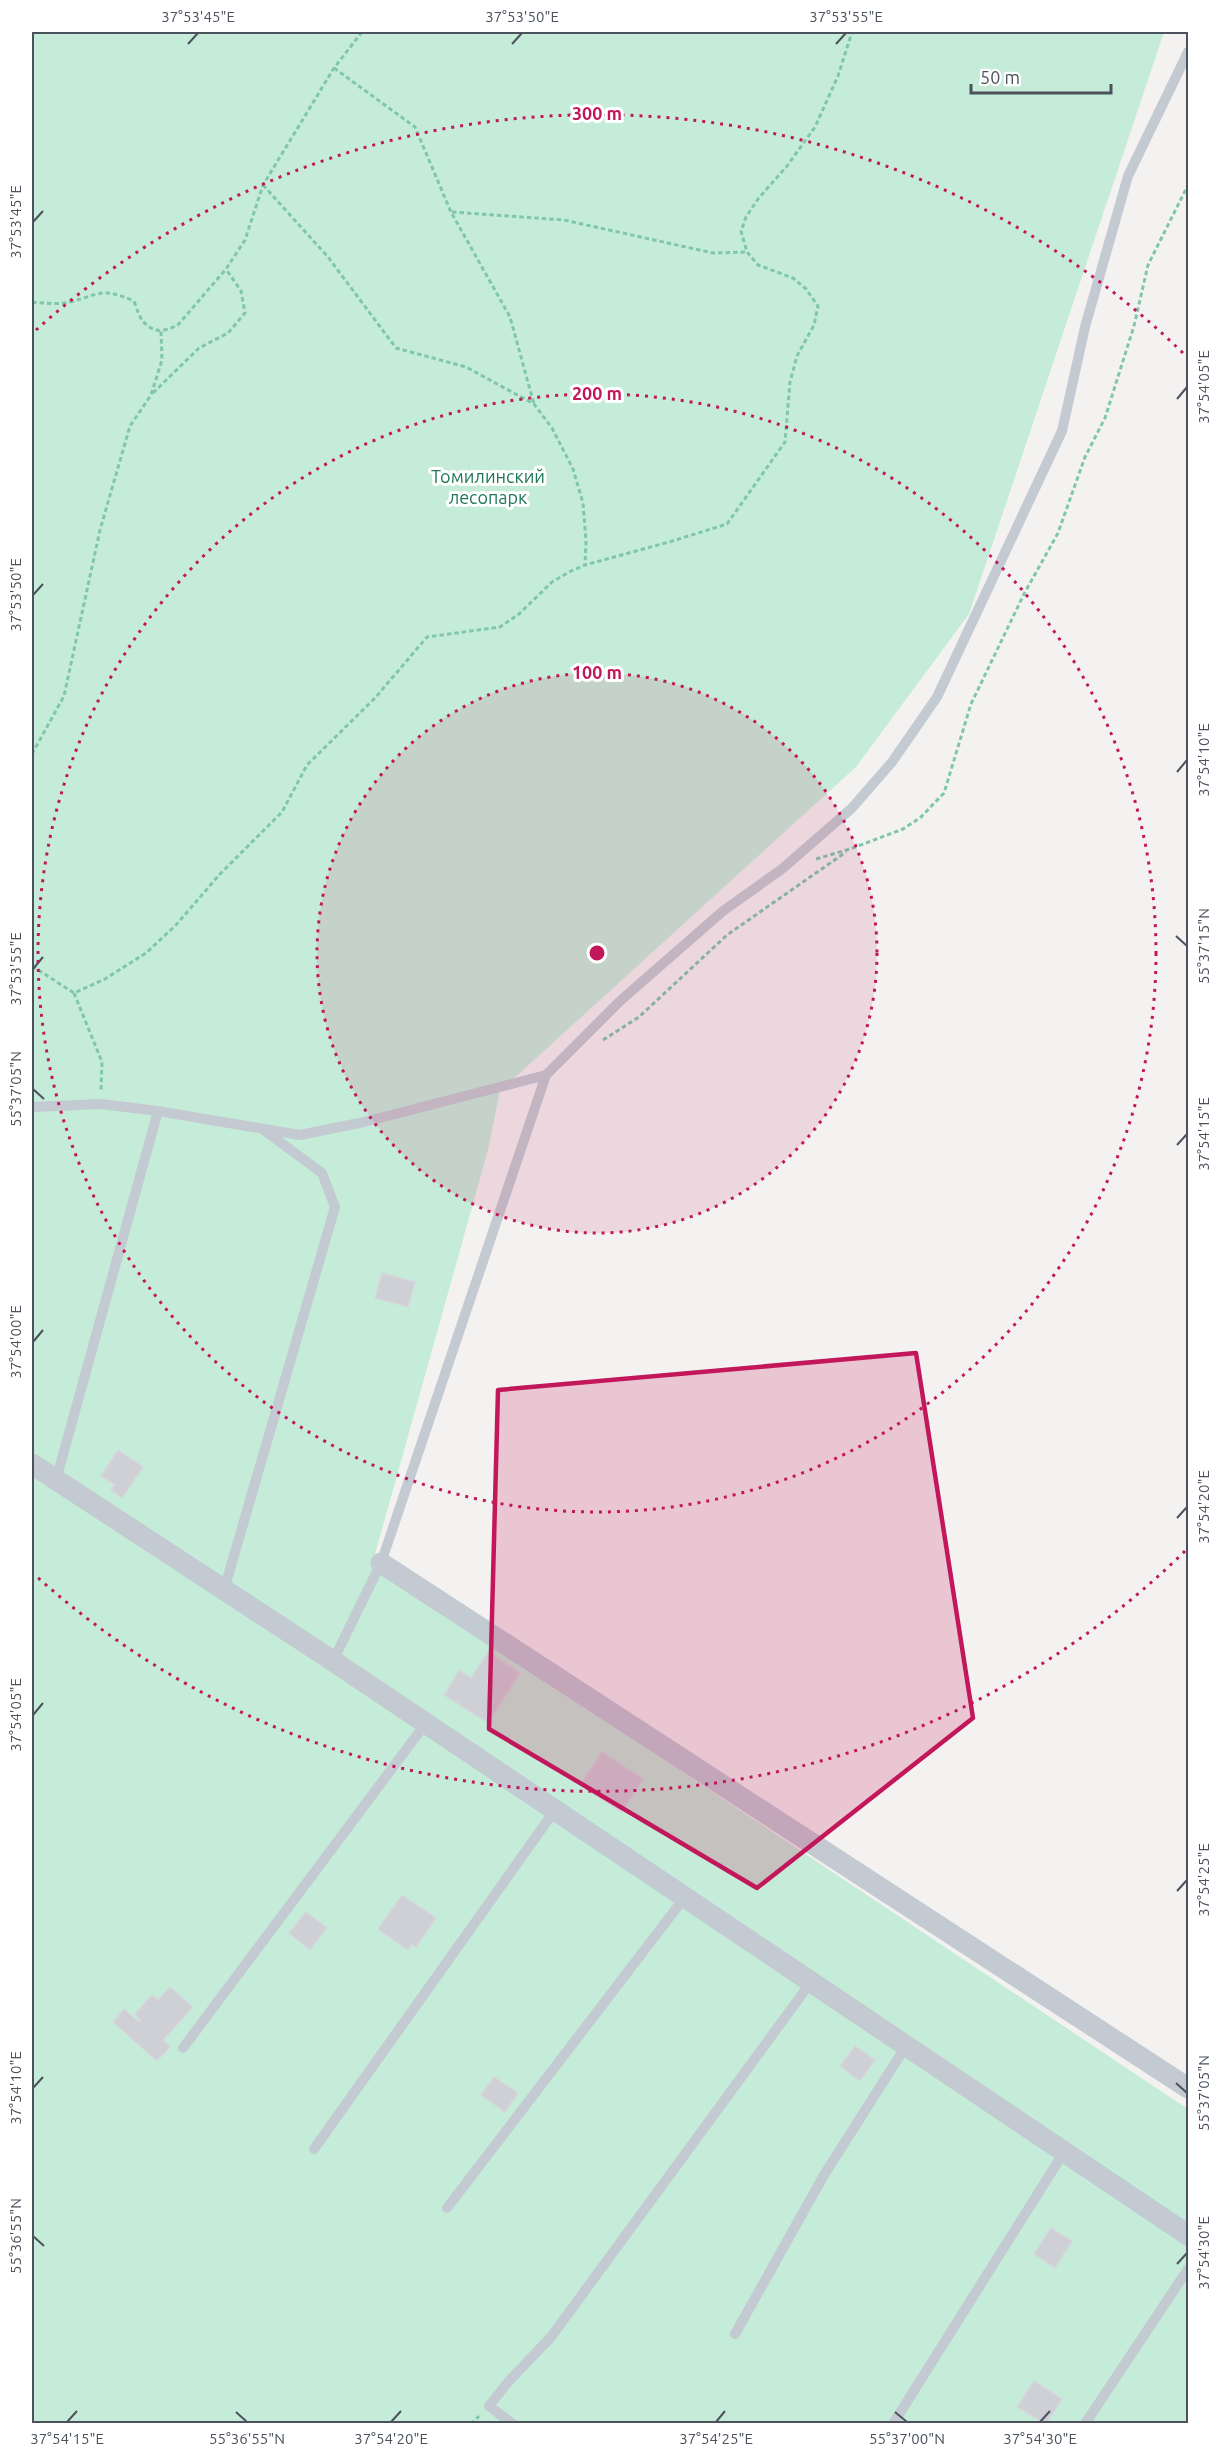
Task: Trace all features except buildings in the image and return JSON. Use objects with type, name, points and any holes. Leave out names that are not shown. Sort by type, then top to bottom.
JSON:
[{"type":"street","points":[[32,1464],[426,1723],[1188,2235]]},
{"type":"street","points":[[381,1563],[1188,2088]]},
{"type":"lane","points":[[333,1661],[381,1563],[546,1075],[620,1001],[688,941],[723,911],[782,869],[852,808],[892,762],[937,697],[1062,431],[1085,327],[1128,176],[1188,52]]},
{"type":"lane","points":[[32,1107],[101,1104],[158,1111],[300,1135],[364,1122],[546,1075]]},
{"type":"lane","points":[[56,1480],[158,1111]]},
{"type":"lane","points":[[224,1590],[335,1207],[322,1173],[262,1129]]},
{"type":"lane","points":[[183,2048],[426,1723]]},
{"type":"lane","points":[[314,2149],[555,1810]]},
{"type":"lane","points":[[447,2208],[685,1897]]},
{"type":"lane","points":[[513,2424],[489,2406],[550,2337],[811,1982]]},
{"type":"lane","points":[[735,2334],[824,2175],[906,2046]]},
{"type":"lane","points":[[893,2424],[1064,2151]]},
{"type":"lane","points":[[1085,2424],[1188,2269]]},
{"type":"path","points":[[32,302],[53,304],[70,302],[96,293],[117,294],[134,301],[141,319],[149,329],[161,331],[177,326],[226,269],[245,240],[263,184],[334,68],[362,32]]},
{"type":"path","points":[[74,993],[105,979],[146,952],[176,925],[220,874],[282,812],[307,765],[375,698],[427,637],[500,627],[519,614],[552,582],[585,565],[727,524],[785,442],[790,382],[797,356],[814,325],[818,306],[806,289],[793,278],[758,265],[747,252],[741,231],[746,217],[815,127],[838,76],[852,32]]},
{"type":"path","points":[[334,68],[415,127],[451,212],[510,317],[534,404],[552,428],[576,480],[583,503],[585,565]]},
{"type":"path","points":[[263,184],[328,257],[396,348],[466,367],[534,404]]},
{"type":"path","points":[[816,859],[903,829],[920,818],[944,793],[971,704],[1024,594],[1058,532],[1085,457],[1105,418],[1128,347],[1148,265],[1188,185]]},
{"type":"path","points":[[451,212],[564,220],[713,253],[747,252]]},
{"type":"path","points":[[32,754],[64,696],[100,530],[130,426],[151,395],[199,348],[228,333],[244,313],[241,291],[226,269]]},
{"type":"path","points":[[151,395],[162,360],[161,331]]},
{"type":"path","points":[[602,1041],[639,1017],[727,935],[850,849]]},
{"type":"path","points":[[32,966],[74,993],[102,1062],[101,1104]]},
{"type":"highlighted area","points":[[916,1353],[973,1718],[757,1888],[489,1729],[498,1390]]},
{"type":"green space","name":"Томилинский лесопарк","points":[[32,32],[1164,32],[969,614],[856,767],[500,1091],[488,1150],[372,1565],[1188,2109],[1188,2423],[32,2424]]}]
